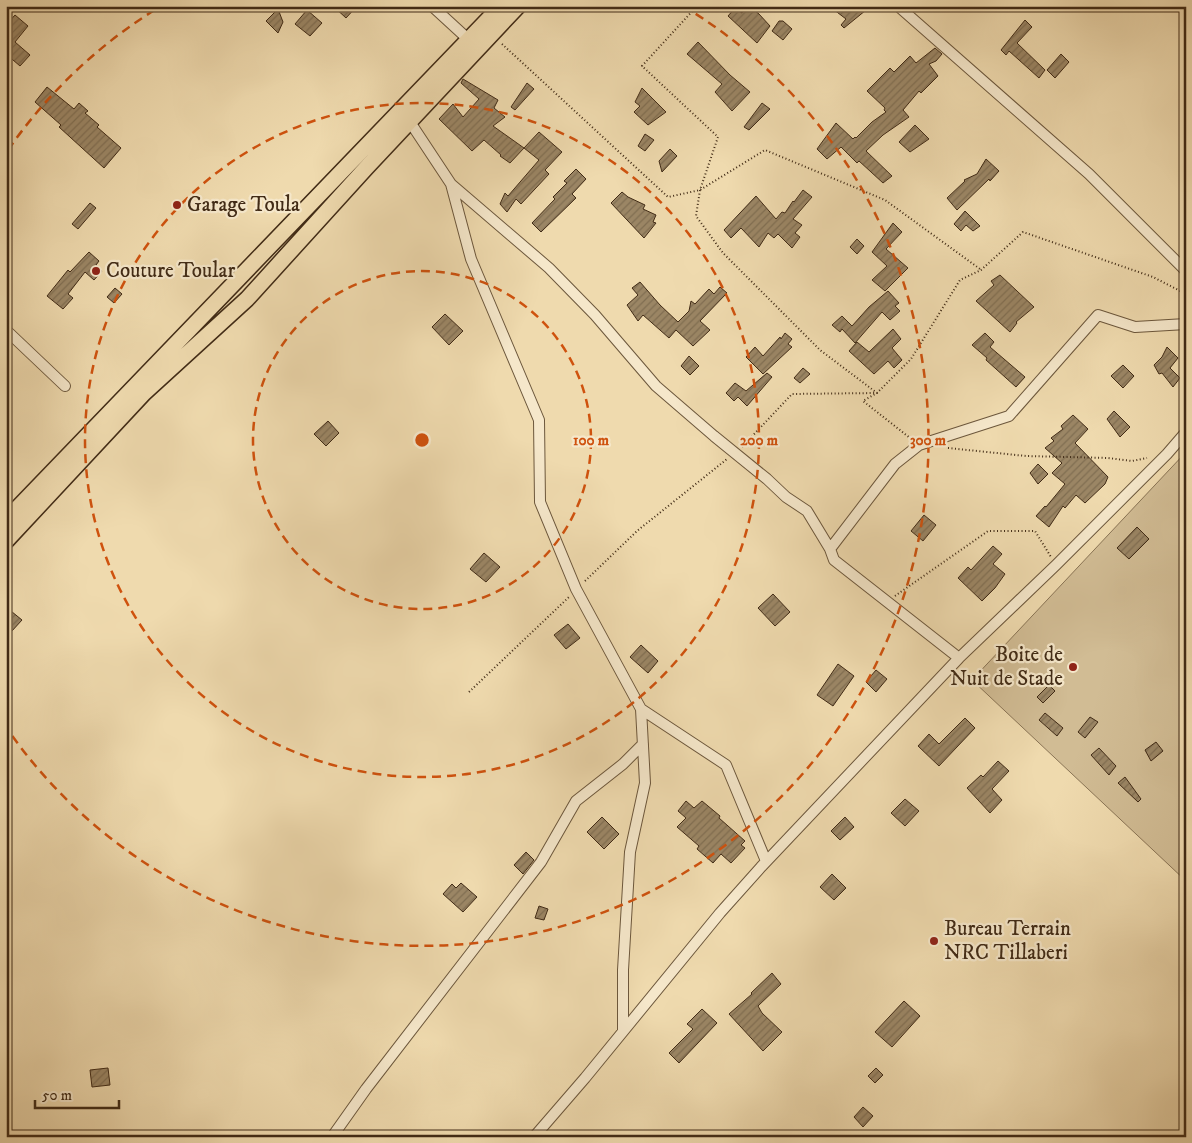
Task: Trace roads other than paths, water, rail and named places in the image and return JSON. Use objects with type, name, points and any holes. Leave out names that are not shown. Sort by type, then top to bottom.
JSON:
[{"type":"main road","points":[[9,512],[501,6]]},
{"type":"main road","points":[[6,541],[144,393],[247,299],[366,168],[518,6]]},
{"type":"street","points":[[432,6],[469,40]]},
{"type":"street","points":[[898,6],[1089,174],[1186,271]]},
{"type":"street","points":[[410,122],[451,184],[549,268],[596,315],[656,386],[786,497],[807,511],[830,549],[834,560],[959,658]]},
{"type":"street","points":[[451,184],[471,259],[539,420],[540,502],[576,589],[642,709],[645,783],[630,852],[623,970],[624,1031]]},
{"type":"street","points":[[830,549],[894,464],[919,445],[1009,416],[1098,315],[1135,327],[1186,324]]},
{"type":"street","points":[[6,330],[65,386]]},
{"type":"street","points":[[534,1137],[624,1031],[720,913],[766,861],[959,658],[1056,565],[1167,454],[1186,432]]},
{"type":"street","points":[[642,709],[726,765],[766,861]]},
{"type":"street","points":[[332,1137],[366,1089],[541,862],[576,801],[623,764],[643,744]]},
{"type":"place","name":"Garage Toula","points":[[177,205]]},
{"type":"place","name":"Couture Toular","points":[[96,271]]},
{"type":"place","name":"Boite de Nuit de Stade","points":[[1073,667]]},
{"type":"place","name":"Bureau Terrain NRC Tillaberi","points":[[934,941]]}]
